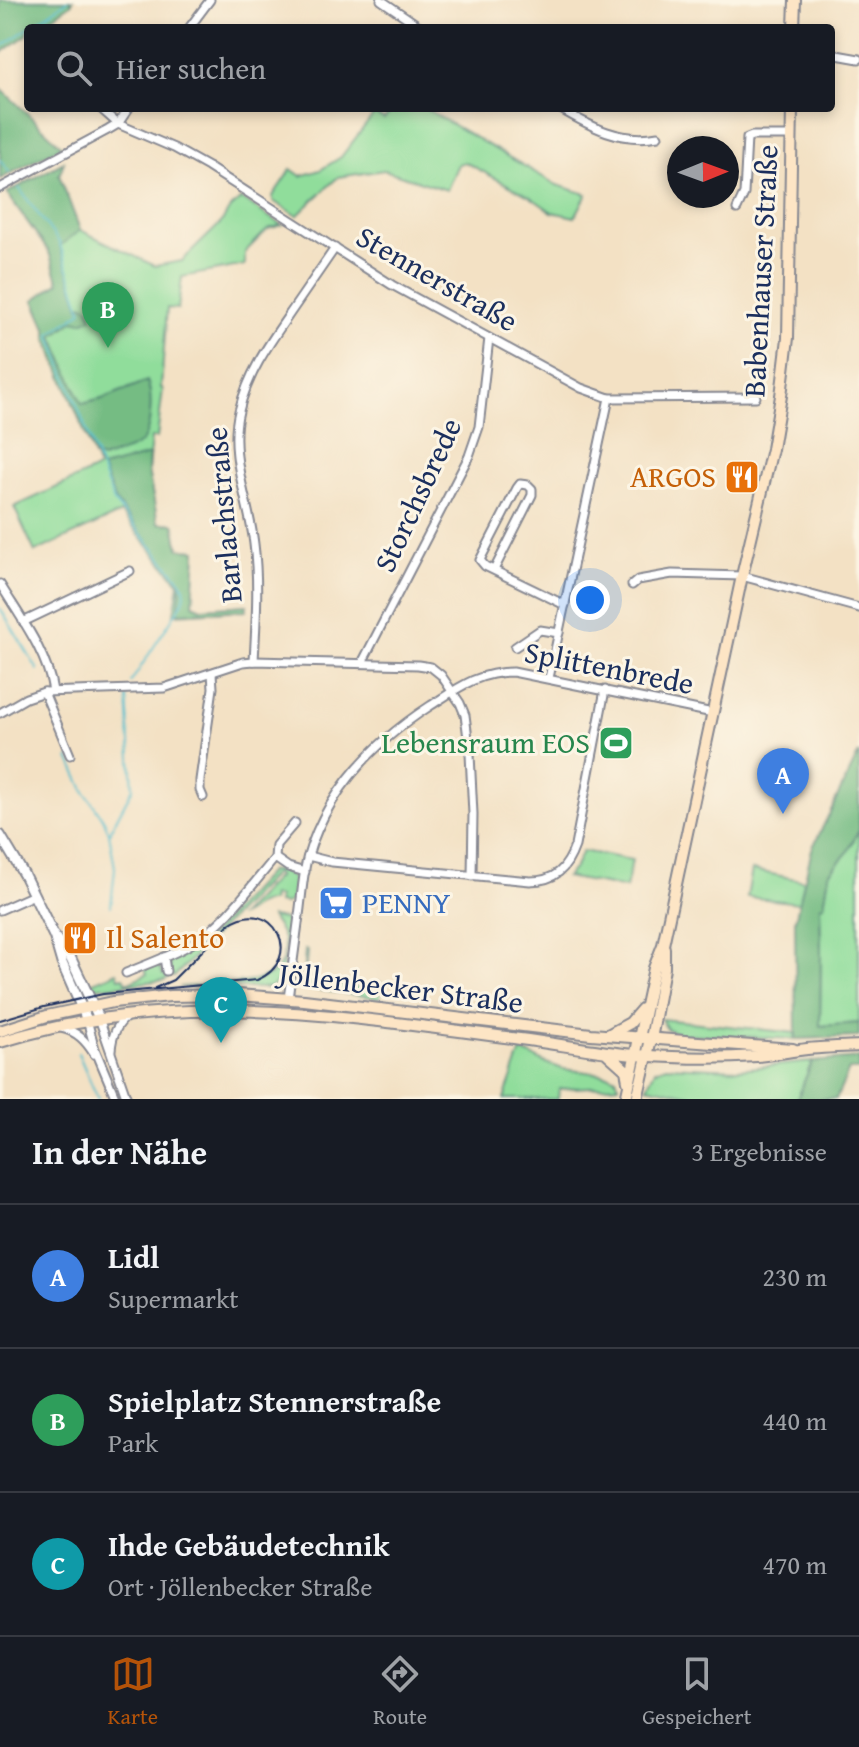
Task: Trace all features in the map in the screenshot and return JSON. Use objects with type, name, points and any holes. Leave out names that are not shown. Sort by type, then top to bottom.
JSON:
[{"type":"main road","points":[[794,24],[795,0]]},
{"type":"main road","name":"Babenhauser Straße","points":[[663,945],[772,449],[786,358],[790,292],[792,112]]},
{"type":"main road","points":[[626,1099],[645,1004],[663,945]]},
{"type":"main road","points":[[637,1099],[664,968],[663,945]]},
{"type":"main road","name":"Jöllenbecker Straße","points":[[0,1031],[93,1005],[202,995],[288,999],[608,1036],[799,1050]]},
{"type":"main road","name":"Splittenbrede","points":[[287,1012],[288,999]]},
{"type":"main road","points":[[608,1036],[630,1023],[645,1004]]},
{"type":"main road","name":"Jöllenbecker Straße","points":[[0,1042],[99,1018],[213,1009],[287,1012],[647,1056],[735,1058],[859,1046]]},
{"type":"main road","points":[[605,1052],[626,1070],[629,1083]]},
{"type":"street","points":[[381,0],[416,24]]},
{"type":"street","points":[[192,24],[208,1]]},
{"type":"street","points":[[835,55],[859,59]]},
{"type":"street","name":"Stennerstraße","points":[[104,112],[118,124],[196,160],[392,285],[581,388],[609,398],[756,397]]},
{"type":"street","points":[[0,188],[118,124],[126,112]]},
{"type":"street","points":[[566,112],[611,134],[635,138],[658,136]]},
{"type":"street","points":[[737,209],[744,194],[747,138],[792,134]]},
{"type":"street","name":"Barlachstraße","points":[[254,661],[256,565],[238,459],[236,429],[239,412],[261,356],[335,248]]},
{"type":"street","name":"Storchsbrede","points":[[362,663],[469,456],[479,427],[489,338]]},
{"type":"street","points":[[549,678],[609,398]]},
{"type":"street","points":[[494,570],[532,495],[528,485],[520,484],[517,488],[481,555],[482,563],[494,570],[565,605]]},
{"type":"street","points":[[23,622],[130,571]]},
{"type":"street","points":[[632,585],[638,580],[672,574],[742,576],[859,608]]},
{"type":"street","points":[[0,584],[46,664],[48,691],[70,755]]},
{"type":"street","name":"Splittenbrede","points":[[515,647],[540,630],[559,633]]},
{"type":"street","points":[[0,713],[32,695],[48,691],[152,689],[254,661],[431,667],[441,675],[465,715],[473,814],[472,876]]},
{"type":"street","name":"Splittenbrede","points":[[288,999],[305,872],[320,823],[340,788],[360,763],[402,725],[468,682],[491,673],[513,672],[713,713]]},
{"type":"street","points":[[203,797],[200,780],[213,689],[212,673]]},
{"type":"street","points":[[308,856],[332,862],[472,876],[541,881],[557,875],[566,866],[575,846],[605,690]]},
{"type":"street","points":[[126,973],[189,946],[205,935],[275,858],[276,845],[295,823]]},
{"type":"street","points":[[0,835],[54,936],[116,1099]]},
{"type":"street","points":[[275,858],[288,867],[305,872]]},
{"type":"street","points":[[0,910],[34,895]]},
{"type":"street","points":[[54,936],[71,959],[99,1018],[127,1099]]},
{"type":"street","points":[[164,957],[166,971]]},
{"type":"street","points":[[110,1052],[121,1021],[134,1014]]},
{"type":"street","points":[[47,1029],[64,1029],[80,1036],[102,1066]]},
{"type":"green space","points":[[0,0],[73,0],[43,24],[24,24],[24,37],[0,54]]},
{"type":"green space","points":[[0,88],[62,146],[0,179]]},
{"type":"green space","points":[[431,112],[557,185],[587,194],[575,217],[552,212],[529,196],[465,162],[458,164],[447,190],[384,170],[338,177],[297,216],[273,201],[273,196],[291,169],[301,176],[320,170],[341,157],[374,114],[384,119],[389,114]]},
{"type":"green space","points":[[64,162],[59,175],[80,230],[155,266],[182,261],[241,199],[282,225],[268,229],[245,252],[245,265],[182,277],[178,309],[167,308],[157,438],[151,438],[148,471],[158,523],[174,524],[179,549],[196,550],[193,604],[202,608],[247,605],[246,610],[174,614],[179,583],[121,513],[35,552],[14,507],[99,468],[34,300],[59,282],[49,252],[7,193]]},
{"type":"green space","points":[[64,162],[59,175],[80,230],[60,246],[80,307],[82,304],[89,308],[92,318],[82,322],[74,320],[53,336],[82,404],[147,381],[150,395],[149,423],[143,439],[131,449],[102,459],[94,456],[34,300],[59,283],[49,252],[7,193]]},
{"type":"green space","points":[[149,455],[148,471],[158,523],[174,524],[179,549],[196,550],[193,604],[202,608],[247,605],[246,610],[178,613],[181,582],[115,501],[102,468]]},
{"type":"green space","points":[[859,753],[859,830],[847,853],[829,873],[824,905],[820,906],[820,1026],[859,1023],[859,1037],[796,1039],[795,920],[812,849]]},
{"type":"green space","points":[[859,830],[859,1023],[820,1026],[820,905],[824,905],[829,873],[847,853]]},
{"type":"green space","points":[[582,851],[632,860],[626,888],[566,877],[575,867]]},
{"type":"green space","points":[[279,870],[292,877],[291,900],[286,904],[277,903],[278,897],[272,896],[271,902],[261,903],[240,916],[278,876],[275,873],[174,977],[94,988],[91,983],[117,972],[119,978],[124,977],[127,983],[147,974],[145,968],[151,966],[159,967],[163,975],[170,974],[169,960],[201,945],[270,871]]},
{"type":"green space","points":[[752,870],[805,881],[799,903],[747,897]]},
{"type":"green space","points":[[271,917],[284,919],[288,923],[282,973],[274,985],[261,988],[179,987],[246,982],[275,971],[284,953],[283,939]]},
{"type":"green space","points":[[305,950],[305,976],[311,977],[311,982],[378,990],[379,982],[380,998],[310,989],[303,980]]},
{"type":"green space","points":[[661,1019],[795,1033],[796,1039],[679,1034],[667,1029]]},
{"type":"green space","points":[[521,1051],[563,1069],[610,1075],[616,1078],[619,1085],[559,1089],[558,1099],[504,1099]]},
{"type":"green space","points":[[859,1058],[859,1070],[849,1070],[836,1099],[797,1099],[812,1062]]},
{"type":"green space","points":[[812,1062],[797,1099],[708,1099],[647,1086],[655,1070],[666,1066],[738,1069]]},
{"type":"waterway","points":[[35,24],[68,0]]},
{"type":"waterway","points":[[0,48],[24,31]]},
{"type":"waterway","points":[[0,160],[9,172]]},
{"type":"waterway","points":[[19,188],[59,242],[82,311],[50,334],[114,502],[181,581],[185,590],[181,605],[131,682]]},
{"type":"waterway","points":[[0,608],[38,670]]},
{"type":"waterway","points":[[109,833],[133,788],[127,697]]},
{"type":"waterway","points":[[69,758],[109,833],[115,868],[111,906]]},
{"type":"waterway","points":[[78,1053],[98,1099]]},
{"type":"tram line","points":[[0,1020],[103,994],[257,980],[272,970],[280,958],[278,933],[270,923],[259,917],[245,917],[229,924],[173,980],[155,988]]},
{"type":"place","name":"Spielplatz Stennerstraße","points":[[108,348]]},
{"type":"place","name":"ARGOS","points":[[742,477]]},
{"type":"place","name":"Lebensraum EOS","points":[[616,743]]},
{"type":"place","name":"Lidl","points":[[783,814]]},
{"type":"place","name":"PENNY","points":[[336,903]]},
{"type":"place","name":"Il Salento","points":[[80,938]]},
{"type":"place","name":"Ihde Gebäudetechnik","points":[[221,1043]]}]
